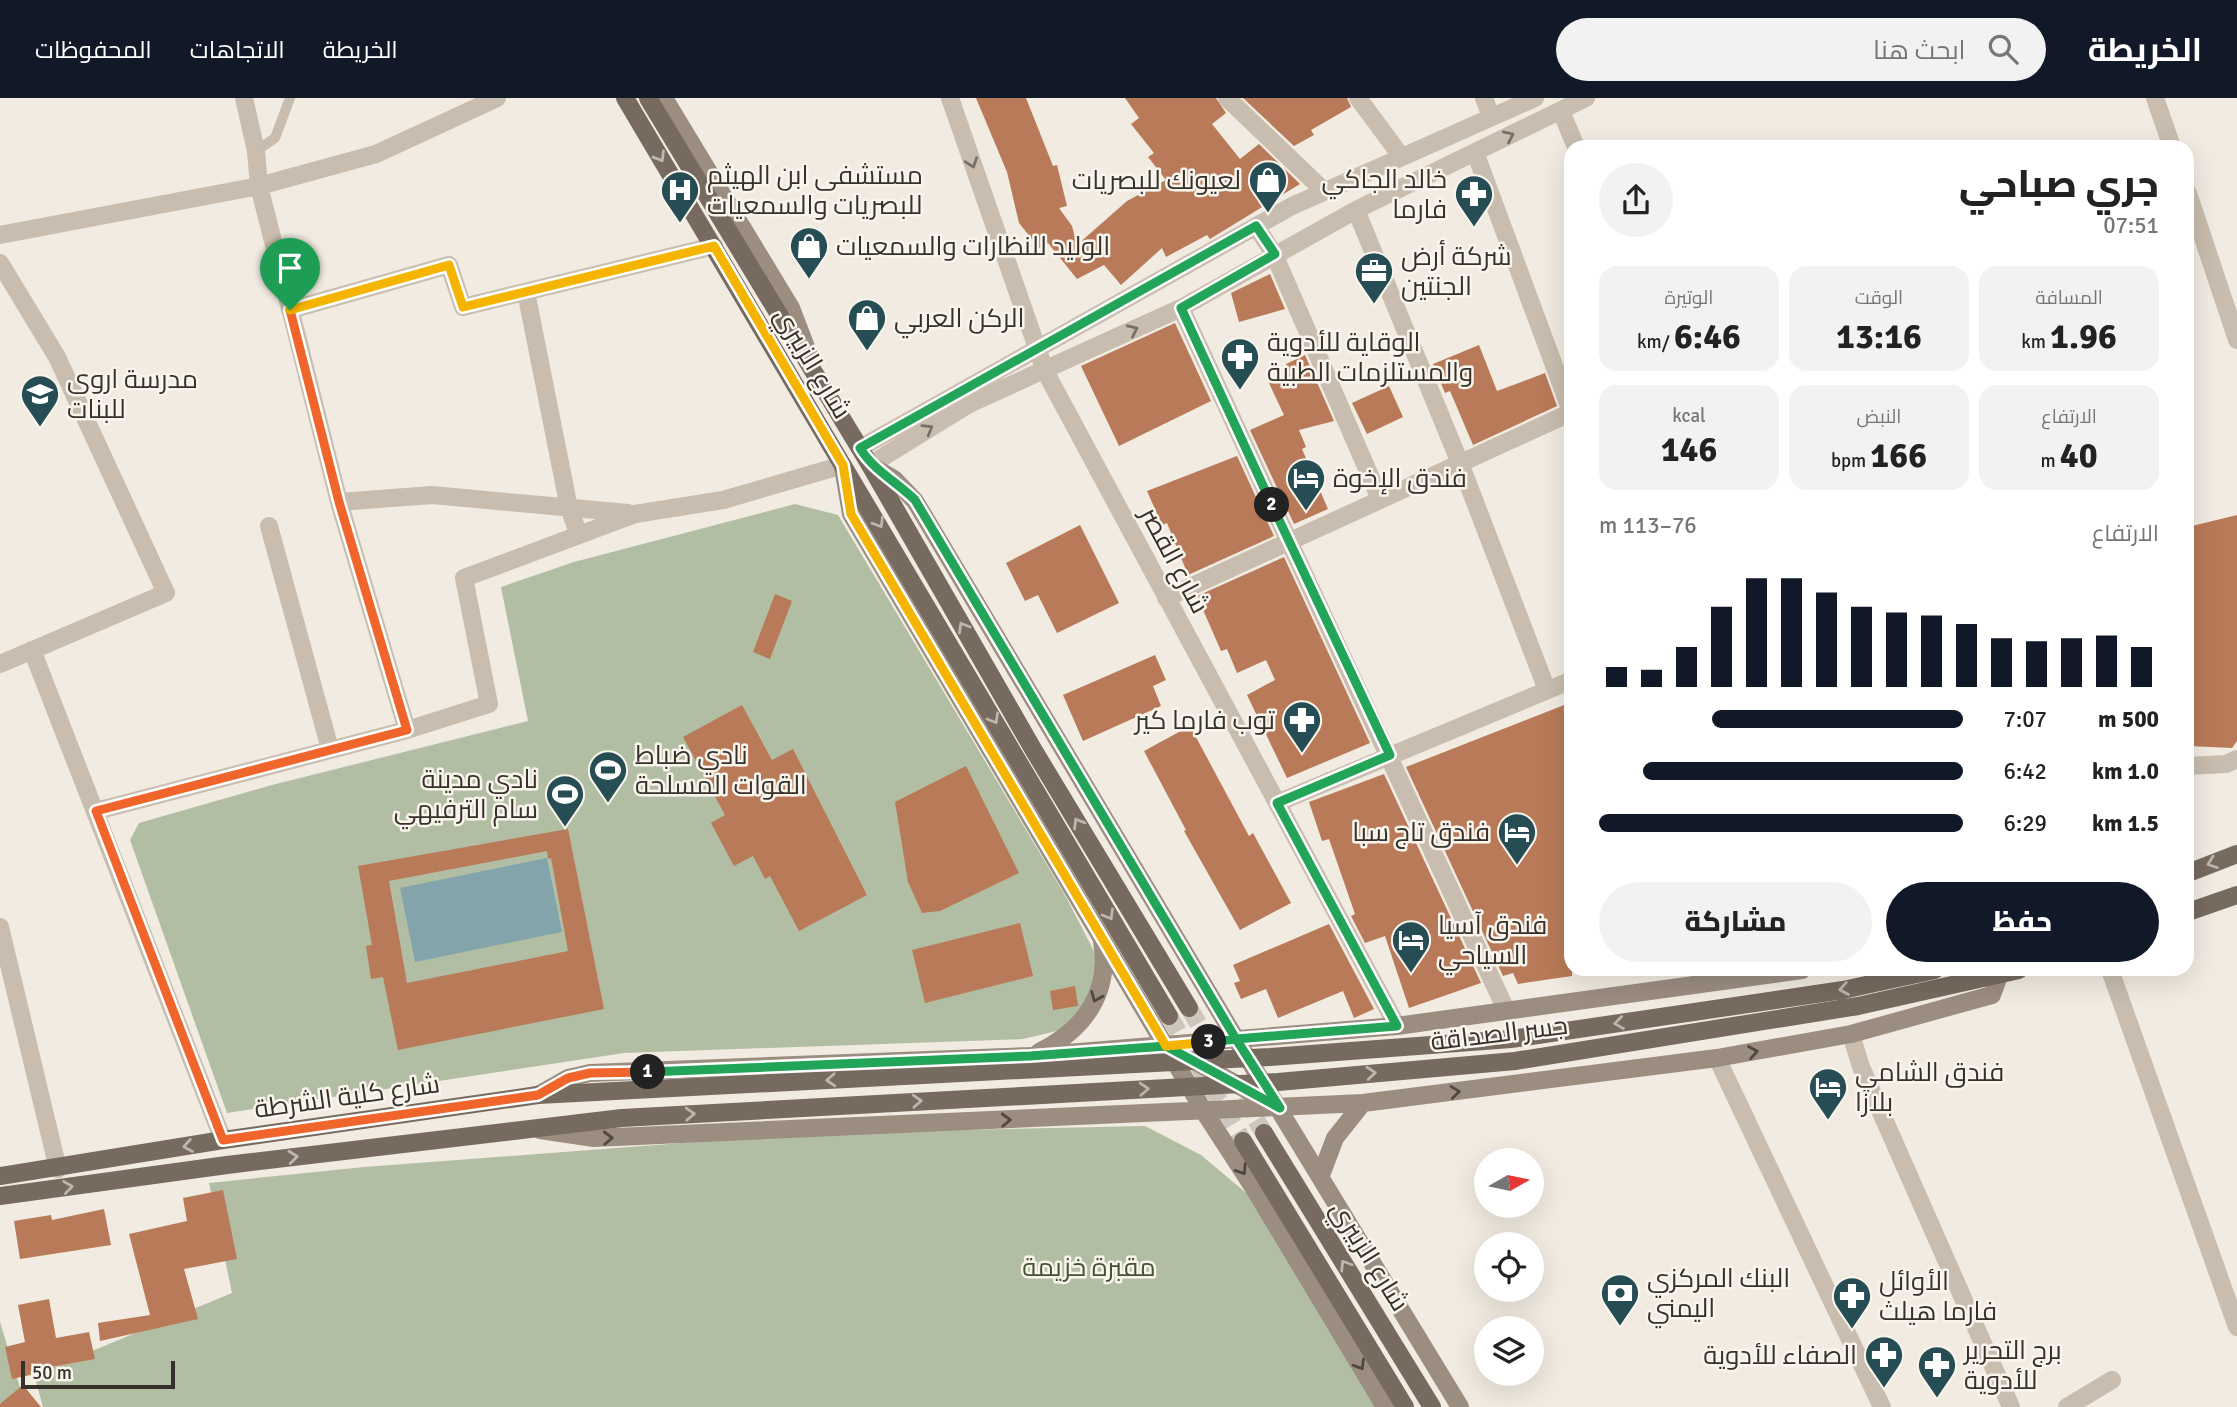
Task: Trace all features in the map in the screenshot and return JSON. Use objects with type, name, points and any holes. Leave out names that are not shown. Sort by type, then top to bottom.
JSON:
[{"type":"main road","name":"شارع الزبيري","points":[[625,98],[1168,1016]]},
{"type":"main road","name":"شارع الزبيري","points":[[648,98],[860,448],[1033,749],[1189,1008]]},
{"type":"main road","name":"شارع الزبيري","points":[[664,98],[791,308],[818,378]]},
{"type":"main road","points":[[843,465],[851,514],[1100,931],[1205,1113],[1255,1190],[1385,1407]]},
{"type":"main road","points":[[870,465],[894,479],[915,500],[1236,1039],[1460,1407]]},
{"type":"main road","points":[[2194,871],[2237,854]]},
{"type":"main road","points":[[2194,910],[2237,895]]},
{"type":"main road","points":[[1030,1056],[1061,1041],[1080,1024],[1094,1004],[1103,980],[1104,955],[1100,931]]},
{"type":"main road","points":[[538,1095],[568,1078],[590,1073],[1030,1056],[1166,1046],[1397,1026],[1747,976]]},
{"type":"main road","name":"جسر الصداقة","points":[[620,1091],[1270,1057],[1511,1039],[1843,990],[1907,976]]},
{"type":"main road","points":[[540,1130],[594,1138],[1205,1113],[1363,1103],[1717,1058],[1851,1034],[1992,995],[1999,976]]},
{"type":"main road","name":"جسر الصداقة","points":[[622,1118],[1278,1082],[1515,1060],[1858,1006],[1999,976]]},
{"type":"main road","points":[[1205,1113],[1236,1039]]},
{"type":"main road","points":[[1166,1046],[1280,1108]]},
{"type":"main road","name":"شارع كلية الشرطة","points":[[0,1176],[58,1169],[223,1140],[538,1095],[620,1091]]},
{"type":"main road","points":[[1321,1175],[1335,1138],[1363,1103]]},
{"type":"main road","name":"شارع كلية الشرطة","points":[[0,1196],[227,1165],[540,1130],[622,1118]]},
{"type":"main road","name":"شارع الزبيري","points":[[1264,1133],[1432,1407]]},
{"type":"main road","name":"شارع الزبيري","points":[[1243,1141],[1405,1407]]},
{"type":"street","points":[[244,98],[256,151],[259,186],[339,502],[407,730]]},
{"type":"street","points":[[0,235],[259,186],[376,154],[497,98]]},
{"type":"street","name":"شارع القصر","points":[[950,98],[1045,370],[1397,1026]]},
{"type":"street","points":[[1227,98],[1323,190]]},
{"type":"street","points":[[1358,98],[1401,156]]},
{"type":"street","points":[[1484,98],[1491,117]]},
{"type":"street","points":[[860,448],[1035,347],[1323,190],[1535,98]]},
{"type":"street","points":[[870,465],[969,404],[1181,308],[1356,211],[1586,98]]},
{"type":"street","points":[[2155,98],[2170,140]]},
{"type":"street","points":[[1561,111],[1573,140]]},
{"type":"street","points":[[1475,152],[1564,394]]},
{"type":"street","points":[[1356,211],[1460,463],[1547,690]]},
{"type":"street","points":[[2194,211],[2237,340]]},
{"type":"street","points":[[1256,226],[1275,254],[1380,499]]},
{"type":"street","points":[[290,310],[449,265],[463,307],[714,246]]},
{"type":"street","points":[[0,263],[57,357],[166,593],[0,664]]},
{"type":"street","points":[[526,292],[569,508],[579,535]]},
{"type":"street","points":[[1181,308],[1507,1012]]},
{"type":"street","points":[[1166,598],[1564,416]]},
{"type":"street","points":[[96,811],[407,730],[489,704],[464,578],[635,514],[723,500],[843,465]]},
{"type":"street","points":[[339,502],[432,495],[635,514]]},
{"type":"street","points":[[269,526],[330,749]]},
{"type":"street","points":[[32,650],[223,1140]]},
{"type":"street","points":[[1277,803],[1564,683]]},
{"type":"street","points":[[2194,766],[2226,764],[2237,759]]},
{"type":"street","points":[[0,927],[58,1169]]},
{"type":"street","points":[[2112,976],[2237,1327]]},
{"type":"street","points":[[1851,1034],[1861,1067],[2011,1407]]},
{"type":"street","points":[[1717,1058],[1882,1407]]},
{"type":"street","points":[[2067,1407],[2112,1380]]},
{"type":"lane","points":[[256,151],[275,138],[290,98]]},
{"type":"green space","name":"نادي ضباط القوات المسلحة","points":[[795,504],[838,515],[1065,895],[1097,957],[1095,987],[1081,1012],[1061,1030],[1023,1039],[624,1053],[227,1113],[130,840],[139,823],[272,785],[528,721],[501,587],[574,562]]},
{"type":"green space","name":"مقبرة خزيمة","points":[[1145,1126],[1201,1155],[1251,1197],[1377,1407],[43,1407],[34,1375],[232,1293],[209,1183],[364,1167],[815,1133]]},
{"type":"green space","points":[[0,1322],[26,1407],[0,1407]]},
{"type":"water","points":[[547,858],[562,932],[415,962],[400,888]]},
{"type":"building","points":[[976,98],[1026,98],[1053,166],[1057,165],[1067,206],[1059,208],[1072,226],[1077,245],[1127,201],[1166,180],[1148,157],[1154,153],[1131,124],[1139,118],[1125,98],[1216,98],[1226,113],[1212,124],[1240,159],[1259,144],[1300,184],[1210,239],[1207,235],[1166,257],[1162,248],[1121,285],[1104,265],[1077,279],[1048,243],[1039,248],[1019,223],[1007,172]]},
{"type":"building","points":[[1243,98],[1347,98],[1351,107],[1311,130],[1314,135],[1294,146]]},
{"type":"building","points":[[1270,274],[1285,309],[1239,322],[1231,293]]},
{"type":"building","points":[[1175,323],[1211,401],[1119,446],[1081,366]]},
{"type":"building","points":[[1479,345],[1497,391],[1545,373],[1557,406],[1473,445],[1450,391],[1445,393],[1433,364]]},
{"type":"building","points":[[1305,355],[1334,421],[1299,430],[1306,447],[1302,449],[1328,509],[1294,524],[1250,430],[1284,415],[1269,383],[1290,373],[1286,364]]},
{"type":"building","points":[[1389,386],[1403,417],[1367,434],[1352,403]]},
{"type":"building","points":[[1237,456],[1274,536],[1188,575],[1167,523],[1162,525],[1147,491]]},
{"type":"building","points":[[2237,515],[2237,741],[2232,748],[2194,746],[2194,526]]},
{"type":"building","points":[[1080,525],[1119,603],[1057,633],[1038,595],[1025,601],[1006,563]]},
{"type":"building","points":[[1284,557],[1370,743],[1287,778],[1247,695],[1275,680],[1266,660],[1237,673],[1227,649],[1221,651],[1197,596]]},
{"type":"building","points":[[775,594],[792,601],[770,659],[753,652]]},
{"type":"building","points":[[1155,655],[1166,680],[1153,686],[1161,706],[1083,741],[1063,695]]},
{"type":"building","points":[[742,705],[772,760],[793,749],[867,895],[799,931],[770,876],[765,879],[753,856],[734,866],[711,823],[725,815],[683,737]]},
{"type":"building","name":"فندق تاج سبا","points":[[1564,705],[1564,976],[1572,976],[1518,984],[1513,973],[1503,976],[1406,767]]},
{"type":"building","points":[[1190,726],[1249,836],[1253,833],[1291,903],[1240,930],[1184,831],[1186,830],[1144,751]]},
{"type":"building","points":[[966,766],[1019,873],[940,911],[922,913],[908,882],[895,802]]},
{"type":"building","points":[[1384,774],[1481,983],[1409,1008],[1385,936],[1365,943],[1351,916],[1355,914],[1329,839],[1322,841],[1309,802]]},
{"type":"building","points":[[568,829],[604,1009],[398,1050],[383,977],[371,979],[366,946],[372,945],[358,866]],"holes":[[[547,851],[548,859],[551,858],[568,951],[407,983],[389,881]]]},
{"type":"building","points":[[1020,923],[1033,976],[925,1003],[912,950]]},
{"type":"building","points":[[1329,924],[1374,1009],[1354,1018],[1343,991],[1278,1018],[1266,989],[1241,999],[1234,983],[1240,981],[1233,965]]},
{"type":"building","points":[[1075,986],[1078,1006],[1053,1010],[1050,991]]},
{"type":"building","points":[[223,1190],[237,1259],[184,1269],[198,1319],[100,1341],[98,1323],[150,1315],[129,1234],[187,1221],[183,1198]]},
{"type":"building","points":[[104,1209],[111,1245],[20,1259],[14,1221],[51,1215],[52,1220]]},
{"type":"building","points":[[49,1299],[56,1338],[89,1332],[95,1359],[34,1370],[35,1374],[12,1379],[5,1347],[25,1342],[18,1305]]},
{"type":"building","points":[[23,1385],[41,1407],[0,1407],[0,1404]]},
{"type":"tunnel","points":[[1189,1008],[1215,1052]]},
{"type":"tunnel","points":[[1169,1016],[1243,1141]]},
{"type":"tunnel","points":[[1242,1097],[1264,1133]]},
{"type":"place","name":"لعيونك للبصريات","points":[[1268,214]]},
{"type":"place","name":"مستشفى ابن الهيثم للبصريات والسمعيات","points":[[680,224]]},
{"type":"place","name":"خالد الجاكي فارما","points":[[1474,228]]},
{"type":"place","name":"الوليد للنظارات والسمعيات","points":[[809,280]]},
{"type":"place","name":"شركة أرض الجنتين","points":[[1374,305]]},
{"type":"place","name":"الركن العربي","points":[[867,352]]},
{"type":"place","name":"الوقاية للأدوية والمستلزمات الطبية","points":[[1240,391]]},
{"type":"place","name":"مدرسة اروى للبنات","points":[[40,428]]},
{"type":"place","name":"فندق الإخوة","points":[[1306,512]]},
{"type":"place","name":"توب فارما كير","points":[[1302,754]]},
{"type":"place","name":"نادي ضباط القوات المسلحة","points":[[608,804]]},
{"type":"place","name":"نادي مدينة سام الترفيهي","points":[[565,828]]},
{"type":"place","name":"فندق تاج سبا","points":[[1517,866]]},
{"type":"place","name":"فندق آسيا السياحي","points":[[1411,974]]},
{"type":"place","name":"فندق الشامي بلازا","points":[[1828,1121]]},
{"type":"place","name":"البنك المركزي اليمني","points":[[1620,1327]]},
{"type":"place","name":"الأوائل فارما هيلث","points":[[1852,1330]]},
{"type":"place","name":"الصفاء للأدوية","points":[[1884,1389]]},
{"type":"place","name":"برج التحرير للأدوية","points":[[1937,1399]]},
{"type":"route","points":[[290,310],[339,502],[407,730],[96,811],[223,1140],[538,1095],[568,1078],[590,1073],[1030,1056],[1166,1046],[1280,1108],[1236,1039],[1397,1026],[1277,803],[1390,755],[1181,308],[1275,254],[1256,226],[1035,347],[860,448],[870,465],[894,479],[915,500],[1236,1039],[1166,1046],[851,514],[843,465],[714,246],[463,307],[449,265],[290,310]]}]
